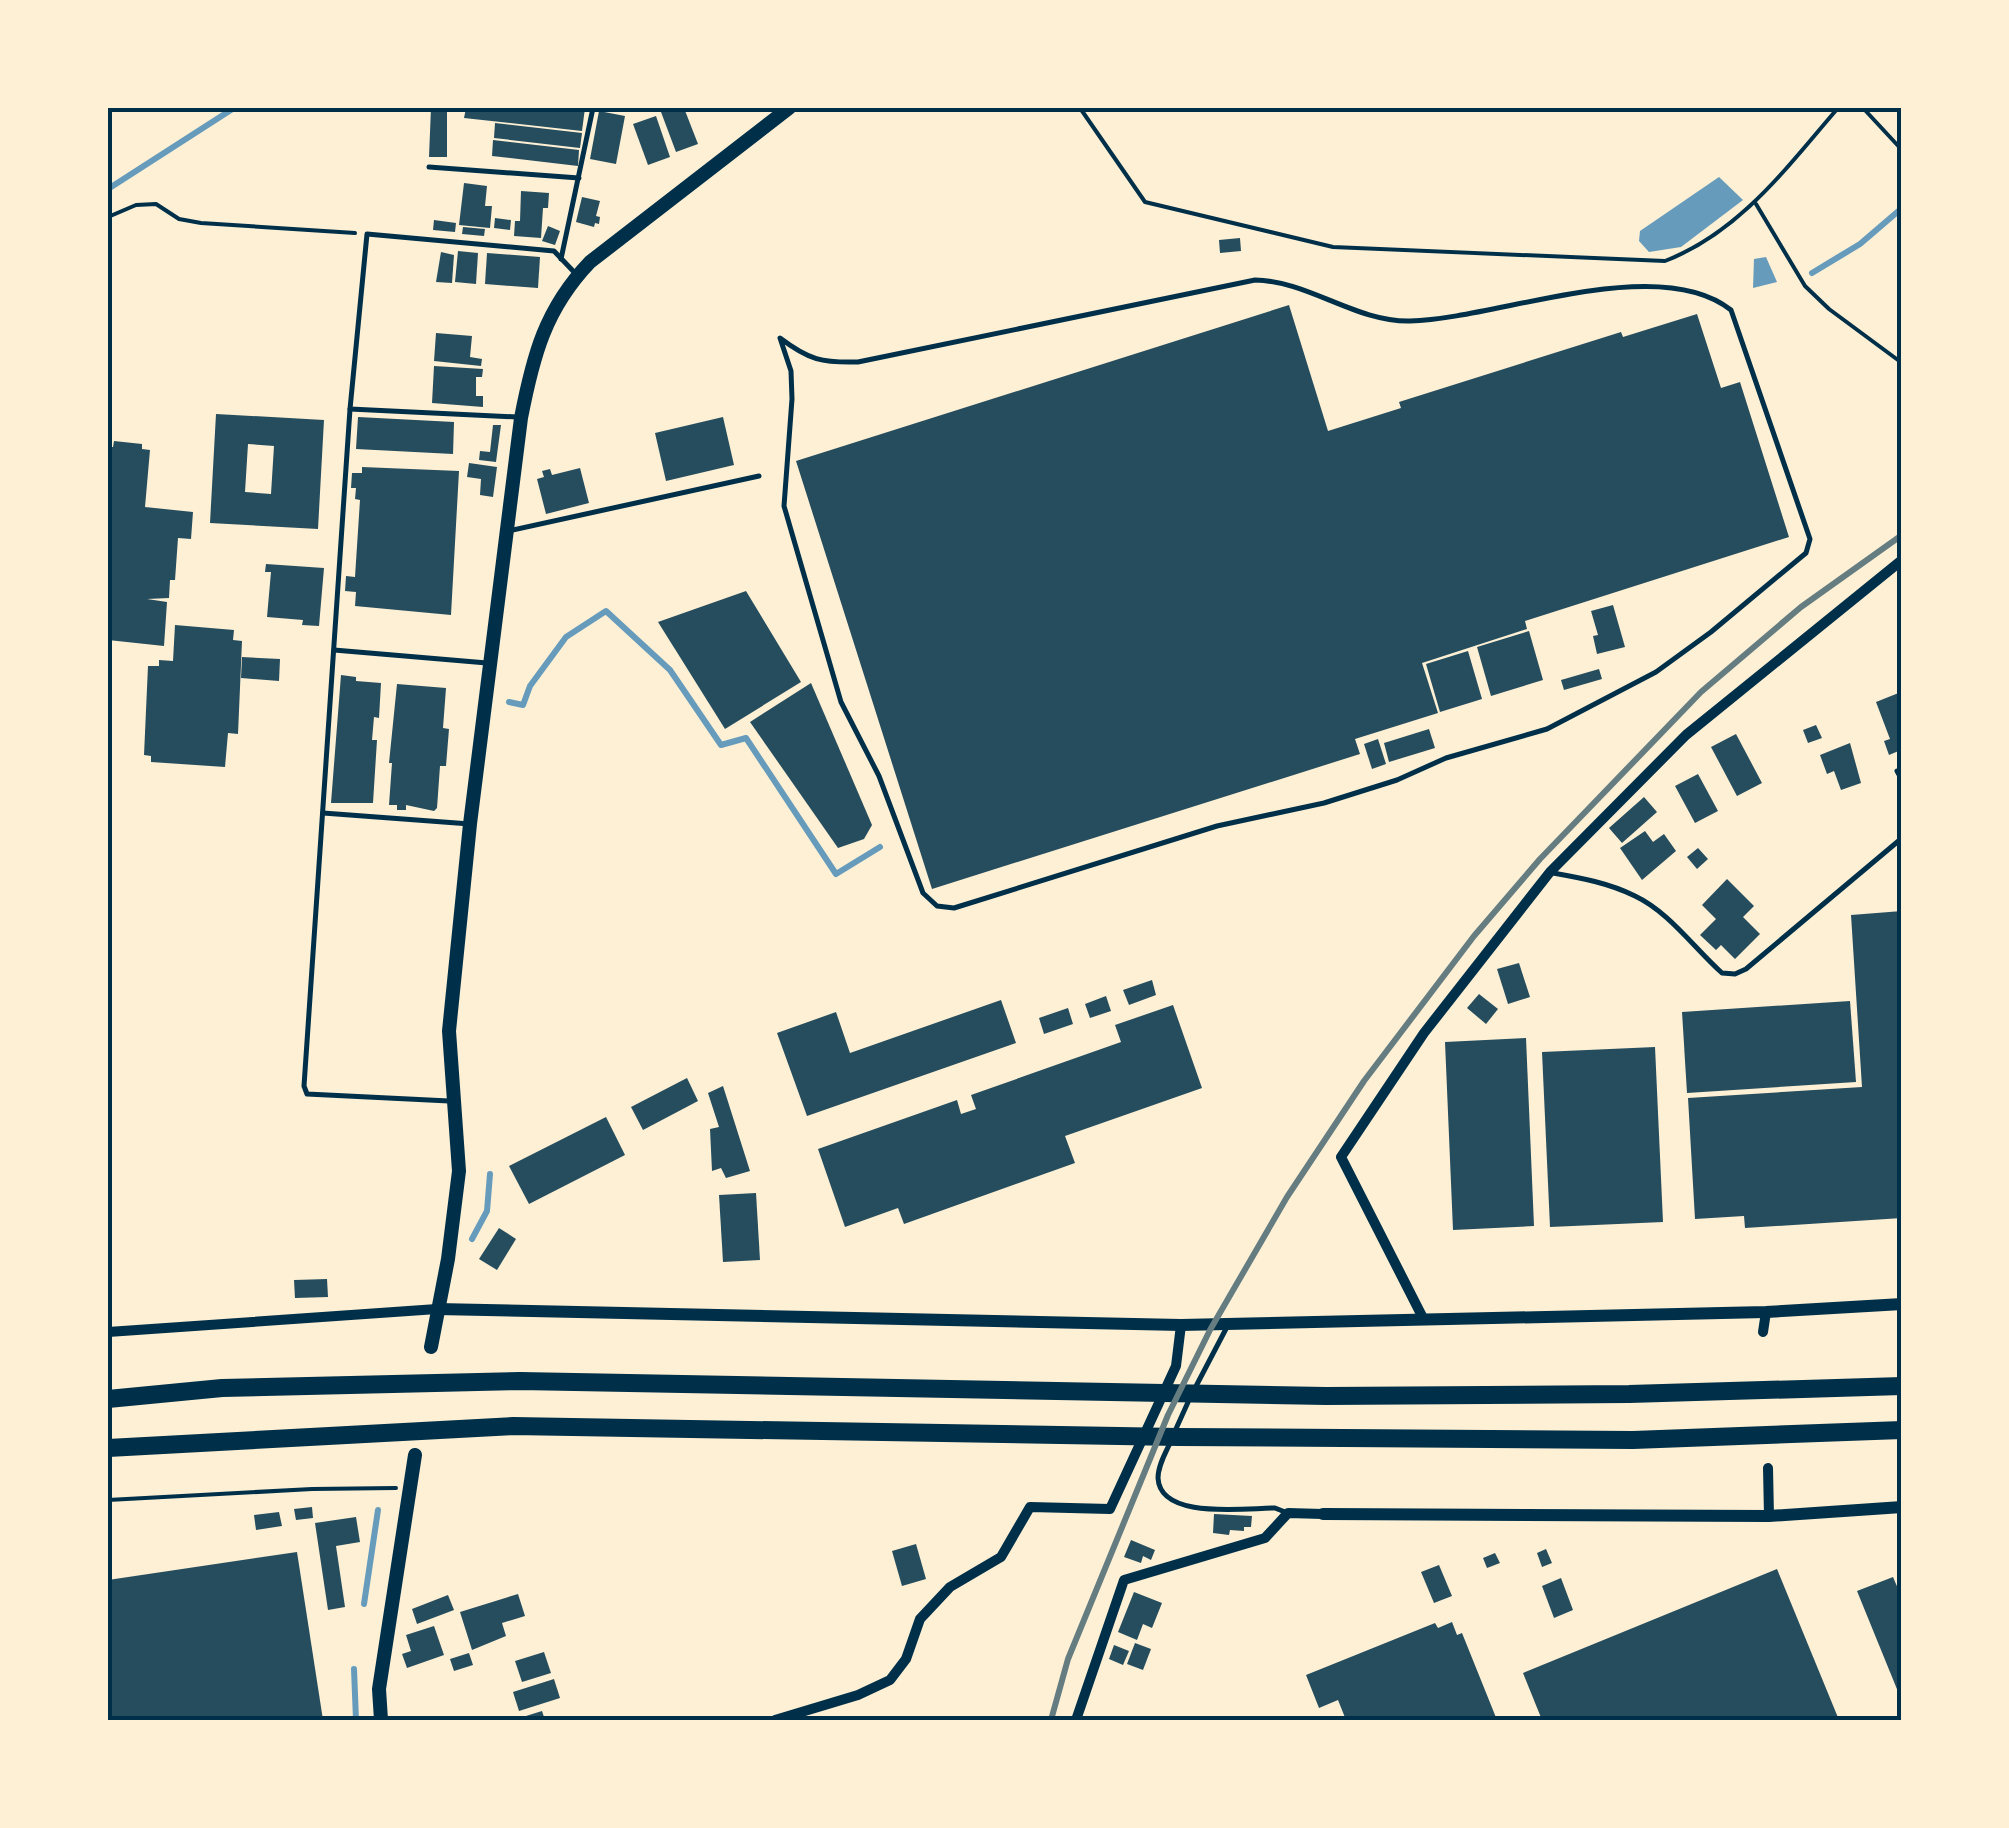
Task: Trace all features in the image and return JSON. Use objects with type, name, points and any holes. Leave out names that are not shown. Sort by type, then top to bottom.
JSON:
[{"type":"highway","points":[[108,1399],[222,1388],[520,1381],[1326,1396],[1902,1386]]},
{"type":"highway","points":[[108,1448],[513,1426],[1178,1438],[1633,1440],[1902,1430]]},
{"type":"main road","points":[[431,1348],[459,1171],[450,1030],[470,824],[521,418],[534,355],[548,320],[577,276],[789,108]]},
{"type":"main road","points":[[381,1720],[379,1689],[415,1455]]},
{"type":"street","points":[[1424,1320],[1342,1157],[1424,1032],[1550,872],[1686,735],[1902,560]]},
{"type":"street","points":[[108,1332],[437,1309],[1229,1324],[1766,1312],[1902,1304]]},
{"type":"street","points":[[1764,1332],[1766,1312]]},
{"type":"street","points":[[776,1720],[858,1695],[890,1680],[906,1659],[920,1619],[950,1587],[1000,1557],[1030,1506],[1110,1509],[1176,1366],[1180,1324]]},
{"type":"street","points":[[1768,1468],[1769,1516]]},
{"type":"street","points":[[1076,1720],[1124,1580],[1264,1538],[1288,1513],[1769,1516],[1902,1506]]},
{"type":"lane","points":[[561,259],[593,108]]},
{"type":"lane","points":[[428,167],[579,178]]},
{"type":"lane","points":[[457,1102],[307,1094],[304,1086],[350,409],[366,234],[554,251],[577,276]]},
{"type":"lane","points":[[1255,280],[1274,280],[1367,314],[1411,321],[1630,286],[1705,293],[1731,310],[1810,539],[1809,546],[1806,553],[1711,632],[1656,672],[1546,729],[1446,758],[1397,780],[1324,803],[1217,826],[954,908],[936,906],[924,893],[879,776],[841,702],[808,594],[784,506],[792,399],[791,371],[780,338],[805,357],[829,363],[858,362],[1255,280]]},
{"type":"lane","points":[[350,409],[521,418]]},
{"type":"lane","points":[[506,532],[759,476]]},
{"type":"lane","points":[[334,650],[490,664]]},
{"type":"lane","points":[[1897,771],[1902,780]]},
{"type":"lane","points":[[323,813],[470,824]]},
{"type":"lane","points":[[1550,872],[1602,882],[1638,897],[1676,927],[1722,973],[1735,974],[1746,969],[1902,838]]},
{"type":"lane","points":[[1229,1324],[1160,1464],[1161,1492],[1170,1502],[1187,1507],[1275,1508],[1288,1513]]},
{"type":"path","points":[[1080,108],[1145,202],[1334,247],[1665,261],[1695,250],[1756,204],[1838,108]]},
{"type":"path","points":[[1863,108],[1902,150]]},
{"type":"path","points":[[108,217],[136,206],[156,204],[179,219],[202,223],[366,234]]},
{"type":"path","points":[[1756,204],[1805,286],[1829,309],[1902,363]]},
{"type":"path","points":[[108,1500],[410,1488]]},
{"type":"water","points":[[1719,177],[1743,200],[1681,247],[1649,252],[1639,241],[1640,231]]},
{"type":"water","points":[[1766,257],[1777,282],[1753,288],[1754,259]]},
{"type":"building","points":[[431,108],[447,108],[447,157],[429,157]]},
{"type":"building","points":[[466,108],[585,108],[582,131],[464,118]]},
{"type":"building","points":[[684,108],[698,144],[676,152],[661,112]]},
{"type":"building","points":[[599,111],[625,116],[616,164],[590,159]]},
{"type":"building","points":[[656,116],[670,157],[648,165],[633,124]]},
{"type":"building","points":[[495,123],[582,133],[580,148],[494,138]]},
{"type":"building","points":[[493,140],[579,150],[578,166],[492,156]]},
{"type":"building","points":[[464,183],[487,186],[485,206],[492,206],[490,228],[459,225]]},
{"type":"building","points":[[521,191],[549,193],[548,208],[543,208],[541,238],[514,236],[515,221],[520,221]]},
{"type":"building","points":[[582,197],[600,201],[596,216],[600,217],[599,224],[594,227],[576,222]]},
{"type":"building","points":[[495,218],[511,220],[510,230],[494,228]]},
{"type":"building","points":[[434,220],[456,223],[455,232],[433,230]]},
{"type":"building","points":[[548,226],[560,231],[555,245],[542,241]]},
{"type":"building","points":[[463,227],[485,229],[484,236],[462,234]]},
{"type":"building","points":[[1240,238],[1241,251],[1220,253],[1219,240]]},
{"type":"building","points":[[458,251],[478,253],[476,284],[455,282]]},
{"type":"building","points":[[441,252],[454,255],[452,283],[436,282]]},
{"type":"building","points":[[487,253],[540,257],[538,288],[485,284]]},
{"type":"building","points":[[1289,305],[1328,431],[1401,408],[1399,402],[1621,332],[1623,337],[1697,314],[1721,388],[1740,382],[1789,537],[1525,621],[1527,629],[1422,663],[1438,713],[1355,739],[1360,754],[932,889],[796,461]]},
{"type":"building","points":[[436,333],[472,336],[470,357],[482,359],[481,366],[434,361]]},
{"type":"building","points":[[434,366],[483,369],[482,377],[476,377],[476,396],[483,396],[483,407],[432,403]]},
{"type":"building","points":[[216,414],[324,420],[318,529],[210,523]],"holes":[[[248,444],[274,446],[271,494],[245,492]]]},
{"type":"building","points":[[358,417],[454,422],[453,454],[356,449]]},
{"type":"building","points":[[723,417],[734,465],[666,481],[655,433]]},
{"type":"building","points":[[493,425],[501,425],[496,462],[479,460],[480,451],[490,452]]},
{"type":"building","points":[[114,441],[142,444],[142,449],[150,450],[145,507],[193,512],[191,539],[178,538],[175,580],[170,580],[169,598],[147,599],[167,602],[164,646],[108,640],[108,447],[113,447]]},
{"type":"building","points":[[469,463],[497,467],[493,497],[480,495],[481,479],[467,477]]},
{"type":"building","points":[[362,467],[459,471],[451,615],[355,606],[356,592],[345,591],[346,576],[355,577],[360,500],[355,499],[356,488],[351,488],[352,473],[362,473]]},
{"type":"building","points":[[580,468],[589,503],[546,514],[537,479],[544,477],[542,471],[550,469],[552,475]]},
{"type":"building","points":[[266,564],[324,568],[319,626],[302,625],[303,620],[267,617],[271,572],[265,572]]},
{"type":"building","points":[[746,591],[801,682],[725,729],[658,622]]},
{"type":"building","points":[[1613,605],[1625,647],[1597,654],[1593,636],[1598,635],[1591,611]]},
{"type":"building","points":[[175,625],[234,630],[233,640],[242,641],[238,734],[228,733],[225,767],[151,762],[151,756],[144,755],[148,666],[159,666],[159,660],[173,661]]},
{"type":"building","points":[[1529,631],[1543,680],[1491,696],[1477,647]]},
{"type":"building","points":[[1468,651],[1482,699],[1440,712],[1426,664]]},
{"type":"building","points":[[242,657],[280,659],[279,681],[241,678]]},
{"type":"building","points":[[1599,669],[1602,679],[1564,690],[1561,680]]},
{"type":"building","points":[[341,675],[381,683],[379,718],[374,717],[372,740],[377,740],[373,803],[331,803]]},
{"type":"building","points":[[811,683],[872,825],[864,839],[838,848],[750,722]]},
{"type":"building","points":[[397,684],[446,688],[446,766],[440,766],[434,811],[406,805],[406,810],[397,810],[397,805],[389,805]]},
{"type":"building","points":[[1901,692],[1901,750],[1889,755],[1884,741],[1890,739],[1876,702]]},
{"type":"building","points":[[1816,725],[1822,738],[1808,743],[1803,730]]},
{"type":"building","points":[[1429,729],[1435,748],[1389,762],[1384,743]]},
{"type":"building","points":[[1736,734],[1762,783],[1737,796],[1711,747]]},
{"type":"building","points":[[1378,739],[1386,764],[1372,769],[1364,744]]},
{"type":"building","points":[[1850,743],[1861,783],[1841,790],[1834,771],[1827,774],[1820,755]]},
{"type":"building","points":[[1698,774],[1718,811],[1695,823],[1675,786]]},
{"type":"building","points":[[1644,797],[1657,812],[1622,843],[1609,828]]},
{"type":"building","points":[[1645,831],[1653,842],[1664,834],[1676,851],[1642,880],[1620,848]]},
{"type":"building","points":[[1698,848],[1708,859],[1697,869],[1687,857]]},
{"type":"building","points":[[1727,879],[1754,906],[1743,917],[1760,934],[1735,959],[1721,945],[1716,950],[1700,935],[1716,919],[1702,905]]},
{"type":"building","points":[[1902,911],[1902,1218],[1745,1228],[1744,1216],[1695,1219],[1688,1098],[1862,1087],[1851,915]]},
{"type":"building","points":[[1519,963],[1530,997],[1508,1004],[1497,969]]},
{"type":"building","points":[[1152,980],[1156,995],[1129,1005],[1123,990]]},
{"type":"building","points":[[1479,994],[1498,1009],[1486,1024],[1467,1008]]},
{"type":"building","points":[[1106,996],[1111,1011],[1090,1018],[1085,1004]]},
{"type":"building","points":[[1001,1000],[1016,1043],[807,1116],[777,1033],[836,1012],[850,1053]]},
{"type":"building","points":[[1850,1001],[1856,1082],[1687,1093],[1682,1012]]},
{"type":"building","points":[[1173,1005],[1202,1088],[1065,1136],[1075,1163],[904,1224],[898,1208],[845,1227],[818,1149],[957,1100],[961,1114],[976,1109],[971,1095],[1121,1042],[1115,1025]]},
{"type":"building","points":[[1068,1008],[1073,1024],[1044,1034],[1039,1018]]},
{"type":"building","points":[[1526,1038],[1534,1226],[1453,1230],[1445,1042]]},
{"type":"building","points":[[1655,1047],[1663,1222],[1550,1227],[1542,1052]]},
{"type":"building","points":[[687,1078],[698,1101],[643,1130],[631,1107]]},
{"type":"building","points":[[723,1086],[750,1171],[726,1178],[721,1168],[712,1171],[710,1129],[719,1127],[708,1093]]},
{"type":"building","points":[[606,1117],[625,1155],[529,1204],[509,1166]]},
{"type":"building","points":[[756,1193],[760,1260],[723,1262],[719,1195]]},
{"type":"building","points":[[499,1228],[516,1239],[497,1270],[479,1259]]},
{"type":"building","points":[[327,1279],[328,1297],[295,1298],[294,1280]]},
{"type":"building","points":[[312,1507],[313,1518],[296,1520],[294,1509]]},
{"type":"building","points":[[279,1512],[282,1526],[256,1530],[254,1515]]},
{"type":"building","points":[[1214,1514],[1252,1516],[1251,1527],[1230,1530],[1229,1535],[1213,1533]]},
{"type":"building","points":[[356,1517],[360,1542],[336,1546],[345,1607],[328,1610],[315,1523]]},
{"type":"building","points":[[1131,1540],[1155,1550],[1151,1560],[1143,1556],[1141,1563],[1124,1557]]},
{"type":"building","points":[[916,1544],[926,1579],[902,1586],[892,1551]]},
{"type":"building","points":[[1546,1549],[1552,1563],[1542,1567],[1537,1553]]},
{"type":"building","points":[[297,1552],[323,1720],[108,1720],[108,1580]]},
{"type":"building","points":[[1495,1553],[1500,1563],[1487,1568],[1483,1558]]},
{"type":"building","points":[[1439,1565],[1452,1596],[1434,1603],[1421,1572]]},
{"type":"building","points":[[1777,1569],[1839,1720],[1542,1720],[1523,1673]]},
{"type":"building","points":[[1893,1577],[1902,1598],[1901,1699],[1857,1591]]},
{"type":"building","points":[[1561,1578],[1573,1610],[1554,1618],[1542,1586]]},
{"type":"building","points":[[1134,1592],[1162,1603],[1152,1628],[1143,1624],[1137,1640],[1118,1632]]},
{"type":"building","points":[[518,1594],[525,1616],[502,1623],[506,1636],[472,1650],[460,1612]]},
{"type":"building","points":[[448,1595],[454,1610],[417,1624],[412,1609]]},
{"type":"building","points":[[1452,1622],[1457,1635],[1462,1633],[1497,1720],[1346,1720],[1338,1700],[1319,1708],[1306,1675],[1435,1623],[1438,1628]]},
{"type":"building","points":[[434,1626],[444,1655],[407,1668],[402,1654],[411,1651],[406,1635]]},
{"type":"building","points":[[1135,1643],[1151,1649],[1143,1670],[1127,1664]]},
{"type":"building","points":[[1114,1645],[1129,1651],[1123,1665],[1109,1659]]},
{"type":"building","points":[[544,1652],[551,1673],[522,1682],[515,1661]]},
{"type":"building","points":[[469,1653],[473,1665],[454,1671],[450,1659]]},
{"type":"building","points":[[554,1679],[560,1698],[519,1711],[513,1692]]},
{"type":"building","points":[[542,1711],[545,1720],[513,1720]]},
{"type":"waterway","points":[[108,189],[234,108]]},
{"type":"waterway","points":[[1812,273],[1860,244],[1902,208]]},
{"type":"waterway","points":[[509,702],[523,705],[530,686],[566,637],[606,611],[670,670],[721,745],[746,738],[836,874],[880,847]]},
{"type":"waterway","points":[[472,1239],[487,1211],[490,1174]]},
{"type":"waterway","points":[[364,1604],[378,1510]]},
{"type":"waterway","points":[[354,1669],[356,1720]]},
{"type":"railway","points":[[1051,1720],[1068,1659],[1168,1415],[1210,1330],[1287,1197],[1364,1081],[1474,936],[1540,859],[1701,692],[1801,607],[1902,535]]}]
